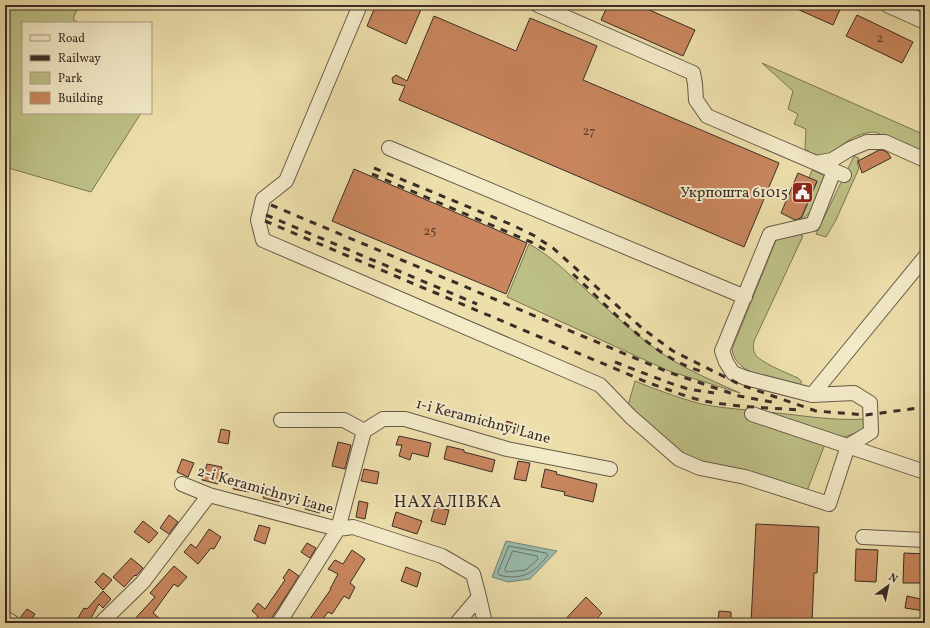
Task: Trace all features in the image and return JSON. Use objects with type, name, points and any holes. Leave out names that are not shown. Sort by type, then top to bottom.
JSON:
[{"type":"street","points":[[360,5],[286,181],[263,199],[258,220],[263,240],[600,385],[631,417],[679,459],[700,468],[745,477],[829,504],[848,446],[871,432],[870,403],[854,393],[812,395],[746,378],[733,373],[726,362],[722,350],[770,234],[813,224],[839,173],[707,116],[696,100],[693,73],[538,5]]},
{"type":"street","points":[[887,5],[925,22]]},
{"type":"street","points":[[816,163],[832,160],[867,142],[885,142],[925,160]]},
{"type":"street","points":[[389,148],[745,297]]},
{"type":"street","points":[[812,395],[925,258]]},
{"type":"street","points":[[752,414],[925,472]]},
{"type":"street","name":"1-i Keramichnyi Lane","points":[[364,431],[383,420],[404,418],[507,449],[610,470]]},
{"type":"street","points":[[279,623],[338,529],[364,431],[344,420],[281,420]]},
{"type":"street","name":"2-i Keramichnyi Lane","points":[[182,484],[209,495],[338,529],[353,527],[442,556],[473,574],[479,597]]},
{"type":"street","points":[[101,623],[143,582],[209,495]]},
{"type":"street","points":[[863,537],[925,540]]},
{"type":"street","points":[[458,623],[479,597]]},
{"type":"street","points":[[479,597],[485,623]]},
{"type":"street","points":[[5,618],[13,623]]},
{"type":"green space","points":[[5,5],[79,5],[73,19],[78,22],[22,22],[22,114],[140,114],[91,192],[5,167]]},
{"type":"green space","points":[[762,63],[925,135],[925,153],[875,132],[861,134],[827,155],[820,156],[809,152],[805,149],[806,129],[794,124],[798,114],[788,109],[793,91]]},
{"type":"green space","points":[[854,156],[859,158],[857,163],[859,168],[836,220],[826,237],[816,234]]},
{"type":"green space","points":[[812,170],[823,175],[826,179],[811,211],[800,222],[817,182],[809,178]]},
{"type":"green space","points":[[797,233],[803,236],[754,341],[753,348],[755,354],[762,361],[798,378],[802,382],[800,385],[770,379],[749,371],[735,358],[732,349],[777,238]]},
{"type":"green space","points":[[529,244],[559,265],[655,349],[690,370],[740,393],[669,371],[507,297]]},
{"type":"green space","points":[[635,381],[668,394],[701,404],[821,418],[865,419],[866,427],[861,431],[825,444],[807,491],[692,463],[627,409]]},
{"type":"water","points":[[506,541],[557,551],[530,579],[508,582],[492,577]]},
{"type":"building","points":[[376,5],[423,5],[406,44],[367,26]]},
{"type":"building","points":[[608,5],[638,5],[695,30],[683,56],[601,20]]},
{"type":"building","points":[[788,5],[842,5],[833,25]]},
{"type":"building","points":[[857,15],[913,42],[902,63],[846,36]]},
{"type":"building","points":[[434,16],[516,51],[530,18],[597,46],[583,80],[779,163],[744,247],[399,100],[405,86],[393,83],[392,78],[396,75],[407,81]]},
{"type":"building","points":[[879,150],[883,150],[888,153],[891,158],[862,173],[858,161]]},
{"type":"building","points":[[354,169],[527,243],[506,294],[332,221]]},
{"type":"building","points":[[798,173],[817,181],[801,218],[795,220],[781,213]]},
{"type":"building","points":[[507,421],[519,425],[516,434],[504,431]]},
{"type":"building","points":[[221,429],[230,431],[228,444],[218,442]]},
{"type":"building","points":[[399,436],[431,443],[428,457],[412,453],[410,460],[399,456],[402,445],[396,445]]},
{"type":"building","points":[[338,442],[351,445],[345,469],[332,466]]},
{"type":"building","points":[[447,446],[495,460],[492,472],[444,459]]},
{"type":"building","points":[[182,459],[194,463],[188,477],[177,472]]},
{"type":"building","points":[[518,461],[530,463],[526,481],[514,479]]},
{"type":"building","points":[[207,464],[222,467],[218,484],[202,480]]},
{"type":"building","points":[[364,469],[379,472],[377,484],[361,481]]},
{"type":"building","points":[[545,469],[557,472],[556,474],[597,484],[593,502],[564,495],[565,492],[541,487]]},
{"type":"building","points":[[236,479],[251,483],[249,492],[233,489]]},
{"type":"building","points":[[266,488],[281,492],[279,502],[263,498]]},
{"type":"building","points":[[307,500],[323,503],[320,513],[305,509]]},
{"type":"building","points":[[359,501],[368,503],[365,519],[356,517]]},
{"type":"building","points":[[435,507],[449,510],[445,525],[431,521]]},
{"type":"building","points":[[396,512],[422,521],[417,534],[392,526]]},
{"type":"building","points":[[169,515],[178,522],[169,534],[160,528]]},
{"type":"building","points":[[143,521],[158,533],[149,543],[134,532]]},
{"type":"building","points":[[756,524],[819,527],[817,573],[814,573],[812,623],[751,623]]},
{"type":"building","points":[[259,525],[270,528],[265,544],[254,540]]},
{"type":"building","points":[[209,529],[221,537],[214,549],[211,548],[198,564],[184,552],[191,544],[196,548]]},
{"type":"building","points":[[307,543],[316,548],[310,558],[301,552]]},
{"type":"building","points":[[856,549],[878,550],[876,582],[855,581]]},
{"type":"building","points":[[352,550],[365,559],[350,583],[355,587],[349,599],[344,596],[332,614],[328,612],[320,623],[307,623],[331,589],[338,574],[328,569],[335,560],[343,564]]},
{"type":"building","points":[[904,553],[925,554],[925,583],[903,583]]},
{"type":"building","points":[[131,558],[143,568],[124,587],[113,577]]},
{"type":"building","points":[[174,566],[187,577],[178,587],[174,584],[153,613],[165,623],[131,623],[155,597],[150,593]]},
{"type":"building","points":[[406,567],[421,573],[417,587],[401,581]]},
{"type":"building","points":[[289,569],[299,576],[279,607],[268,623],[252,623],[258,616],[252,611],[258,603],[265,609],[285,580],[283,578]]},
{"type":"building","points":[[103,573],[112,580],[103,590],[95,582]]},
{"type":"building","points":[[103,591],[111,599],[103,608],[99,604],[88,623],[75,623],[84,608],[87,609]]},
{"type":"building","points":[[907,596],[925,600],[925,611],[905,608]]},
{"type":"building","points":[[586,597],[602,613],[593,623],[562,623]]},
{"type":"building","points":[[27,609],[35,614],[29,623],[20,618]]},
{"type":"building","points":[[719,611],[731,612],[731,623],[718,623]]},
{"type":"railway","points":[[374,168],[510,224],[533,235],[553,248],[643,329],[673,351],[741,385],[816,411],[866,415],[918,408],[925,405]]},
{"type":"railway","points":[[372,174],[531,242],[549,252]]},
{"type":"railway","points":[[271,205],[668,372],[739,396],[777,403]]},
{"type":"railway","points":[[266,215],[477,304]]},
{"type":"railway","points":[[265,221],[676,393],[704,401],[728,405],[802,410]]},
{"type":"railway","points":[[573,274],[624,322],[652,345],[680,363],[706,373]]},
{"type":"railway","points":[[615,362],[688,389],[714,393]]},
{"type":"place","name":"Укрпошта 61015","points":[[803,193]]},
{"type":"district","name":"НАХАЛІВКА","points":[[448,502]]}]
